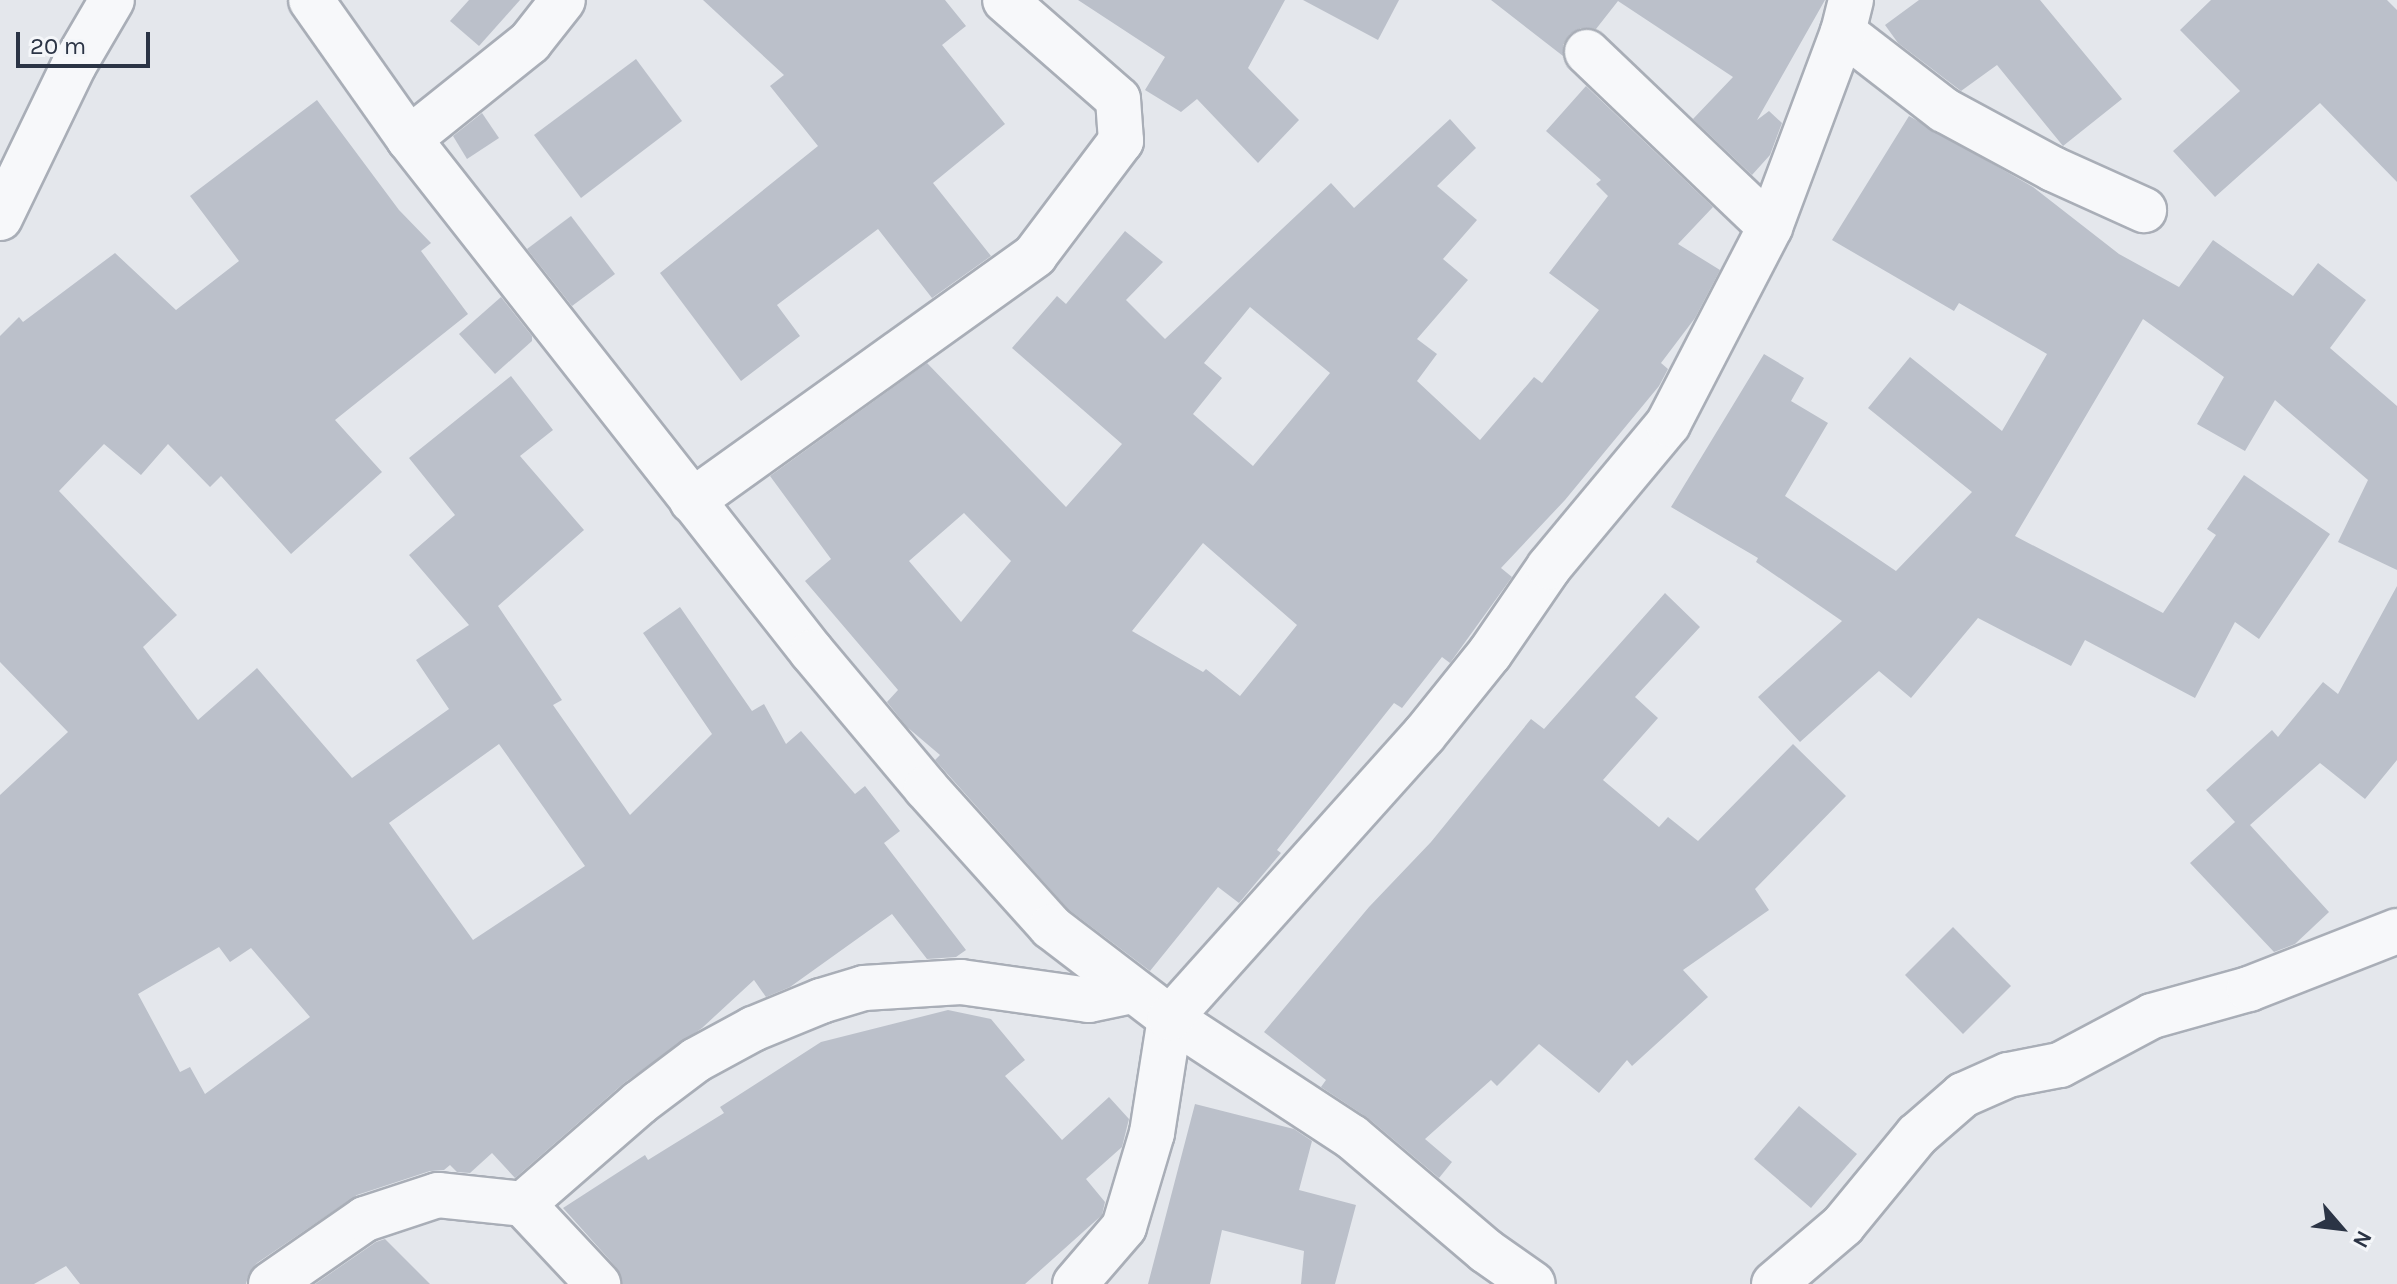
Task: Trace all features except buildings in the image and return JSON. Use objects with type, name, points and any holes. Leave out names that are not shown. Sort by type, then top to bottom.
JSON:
[{"type":"street","points":[[0,218],[74,65],[112,0]]},
{"type":"street","points":[[311,0],[409,139],[812,652],[936,800],[1051,927],[1170,1018],[1352,1137],[1486,1251],[1533,1284]]},
{"type":"street","points":[[409,139],[530,42],[563,0]]},
{"type":"street","points":[[692,501],[1035,255],[1121,141],[1118,99],[1005,0]]},
{"type":"street","points":[[1075,1284],[1124,1227],[1152,1133],[1170,1018],[1424,735],[1490,653],[1549,567],[1668,424],[1770,227],[1847,16],[1944,110],[2053,169],[2144,210]]},
{"type":"street","points":[[1587,52],[1770,227]]},
{"type":"street","points":[[1774,1284],[1843,1225],[1917,1135],[1963,1095],[2008,1075],[2060,1065],[2152,1016],[2249,989],[2397,931]]},
{"type":"street","points":[[523,1204],[639,1103],[696,1060],[753,1029],[821,1001],[864,988],[961,982],[1089,1000],[1132,991]]},
{"type":"street","points":[[271,1284],[365,1219],[416,1199],[438,1195],[523,1204],[598,1284]]}]
